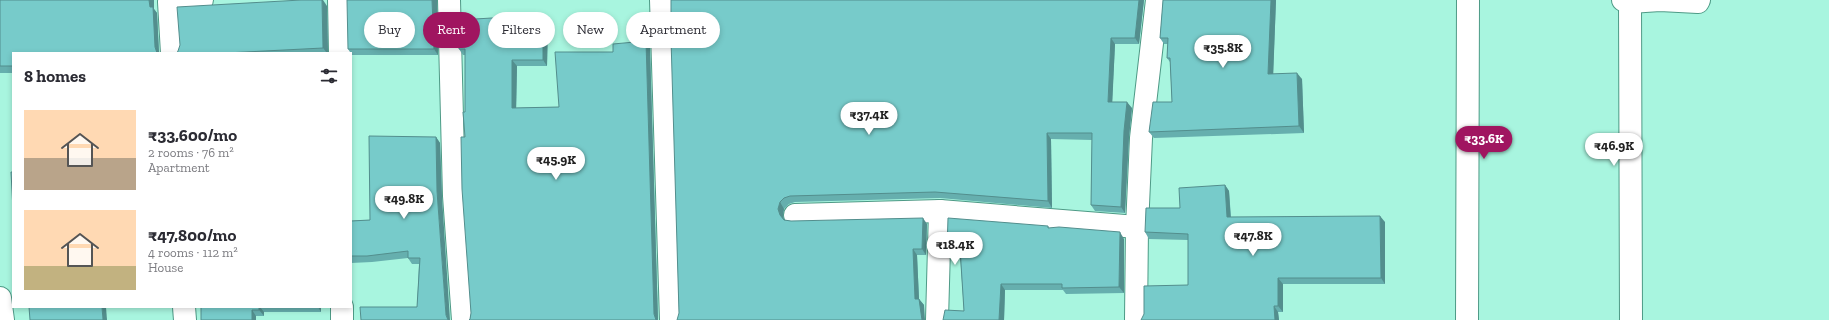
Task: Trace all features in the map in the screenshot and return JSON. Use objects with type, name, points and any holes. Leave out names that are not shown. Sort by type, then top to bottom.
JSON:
[{"type":"street","points":[[172,52],[169,2],[202,0]]},
{"type":"street","points":[[339,0],[340,52]]},
{"type":"street","points":[[449,0],[454,196],[463,320]]},
{"type":"street","points":[[660,0],[671,320]]},
{"type":"street","points":[[1136,320],[1137,227],[1141,138],[1158,0]]},
{"type":"street","points":[[1467,320],[1468,0]]},
{"type":"street","points":[[1632,320],[1626,1],[1660,0],[1698,2],[1699,0]]},
{"type":"street","points":[[795,215],[940,211],[1137,227]]},
{"type":"street","points":[[937,320],[940,211]]},
{"type":"street","points":[[0,298],[3,320]]},
{"type":"street","points":[[184,308],[184,320]]},
{"type":"street","points":[[342,308],[342,320]]},
{"type":"building","points":[[0,0],[149,0],[150,7],[153,7],[155,47],[157,52],[12,52],[12,66],[0,66]]},
{"type":"building","points":[[322,0],[323,48],[245,52],[177,52],[180,45],[177,7]]},
{"type":"building","points":[[347,0],[432,0],[432,12],[423,12],[423,48],[434,49],[348,49]]},
{"type":"building","points":[[671,0],[1139,0],[1135,38],[1111,38],[1108,102],[1127,102],[1124,131],[1121,207],[1091,205],[1092,133],[1047,133],[1048,201],[935,192],[790,196],[784,198],[780,202],[778,209],[784,220],[923,218],[922,249],[913,249],[915,299],[919,299],[922,320],[677,320],[679,313],[671,48],[720,48],[720,12],[671,12]]},
{"type":"building","points":[[1163,0],[1271,0],[1268,74],[1297,73],[1299,126],[1149,132],[1153,102],[1172,102],[1170,58],[1167,58],[1168,38],[1160,38]]},
{"type":"building","points":[[488,18],[488,48],[543,48],[543,60],[512,60],[512,108],[559,107],[555,52],[613,52],[613,48],[618,48],[618,44],[626,43],[626,48],[646,48],[654,314],[656,320],[469,320],[471,313],[462,189],[461,137],[465,137],[463,112],[465,112],[465,49],[459,48],[480,48],[480,19]]},
{"type":"building","points":[[369,136],[436,137],[437,191],[446,315],[448,320],[361,320],[360,307],[417,307],[420,258],[408,258],[408,251],[367,256],[352,256],[352,221],[370,220]]},
{"type":"building","points":[[1225,185],[1227,217],[1380,216],[1381,278],[1278,278],[1278,306],[1274,306],[1275,320],[1141,320],[1144,314],[1144,286],[1188,285],[1188,234],[1145,232],[1146,208],[1180,208],[1179,188]]},
{"type":"building","points":[[948,218],[1048,226],[1048,228],[1059,227],[1120,232],[1119,287],[1062,288],[1062,284],[1001,284],[999,320],[943,320],[945,310],[964,311],[960,248],[947,249]]},
{"type":"building","points":[[29,308],[102,308],[103,320],[30,320]]},
{"type":"building","points":[[201,308],[259,308],[259,310],[252,310],[252,320],[201,320]]}]
